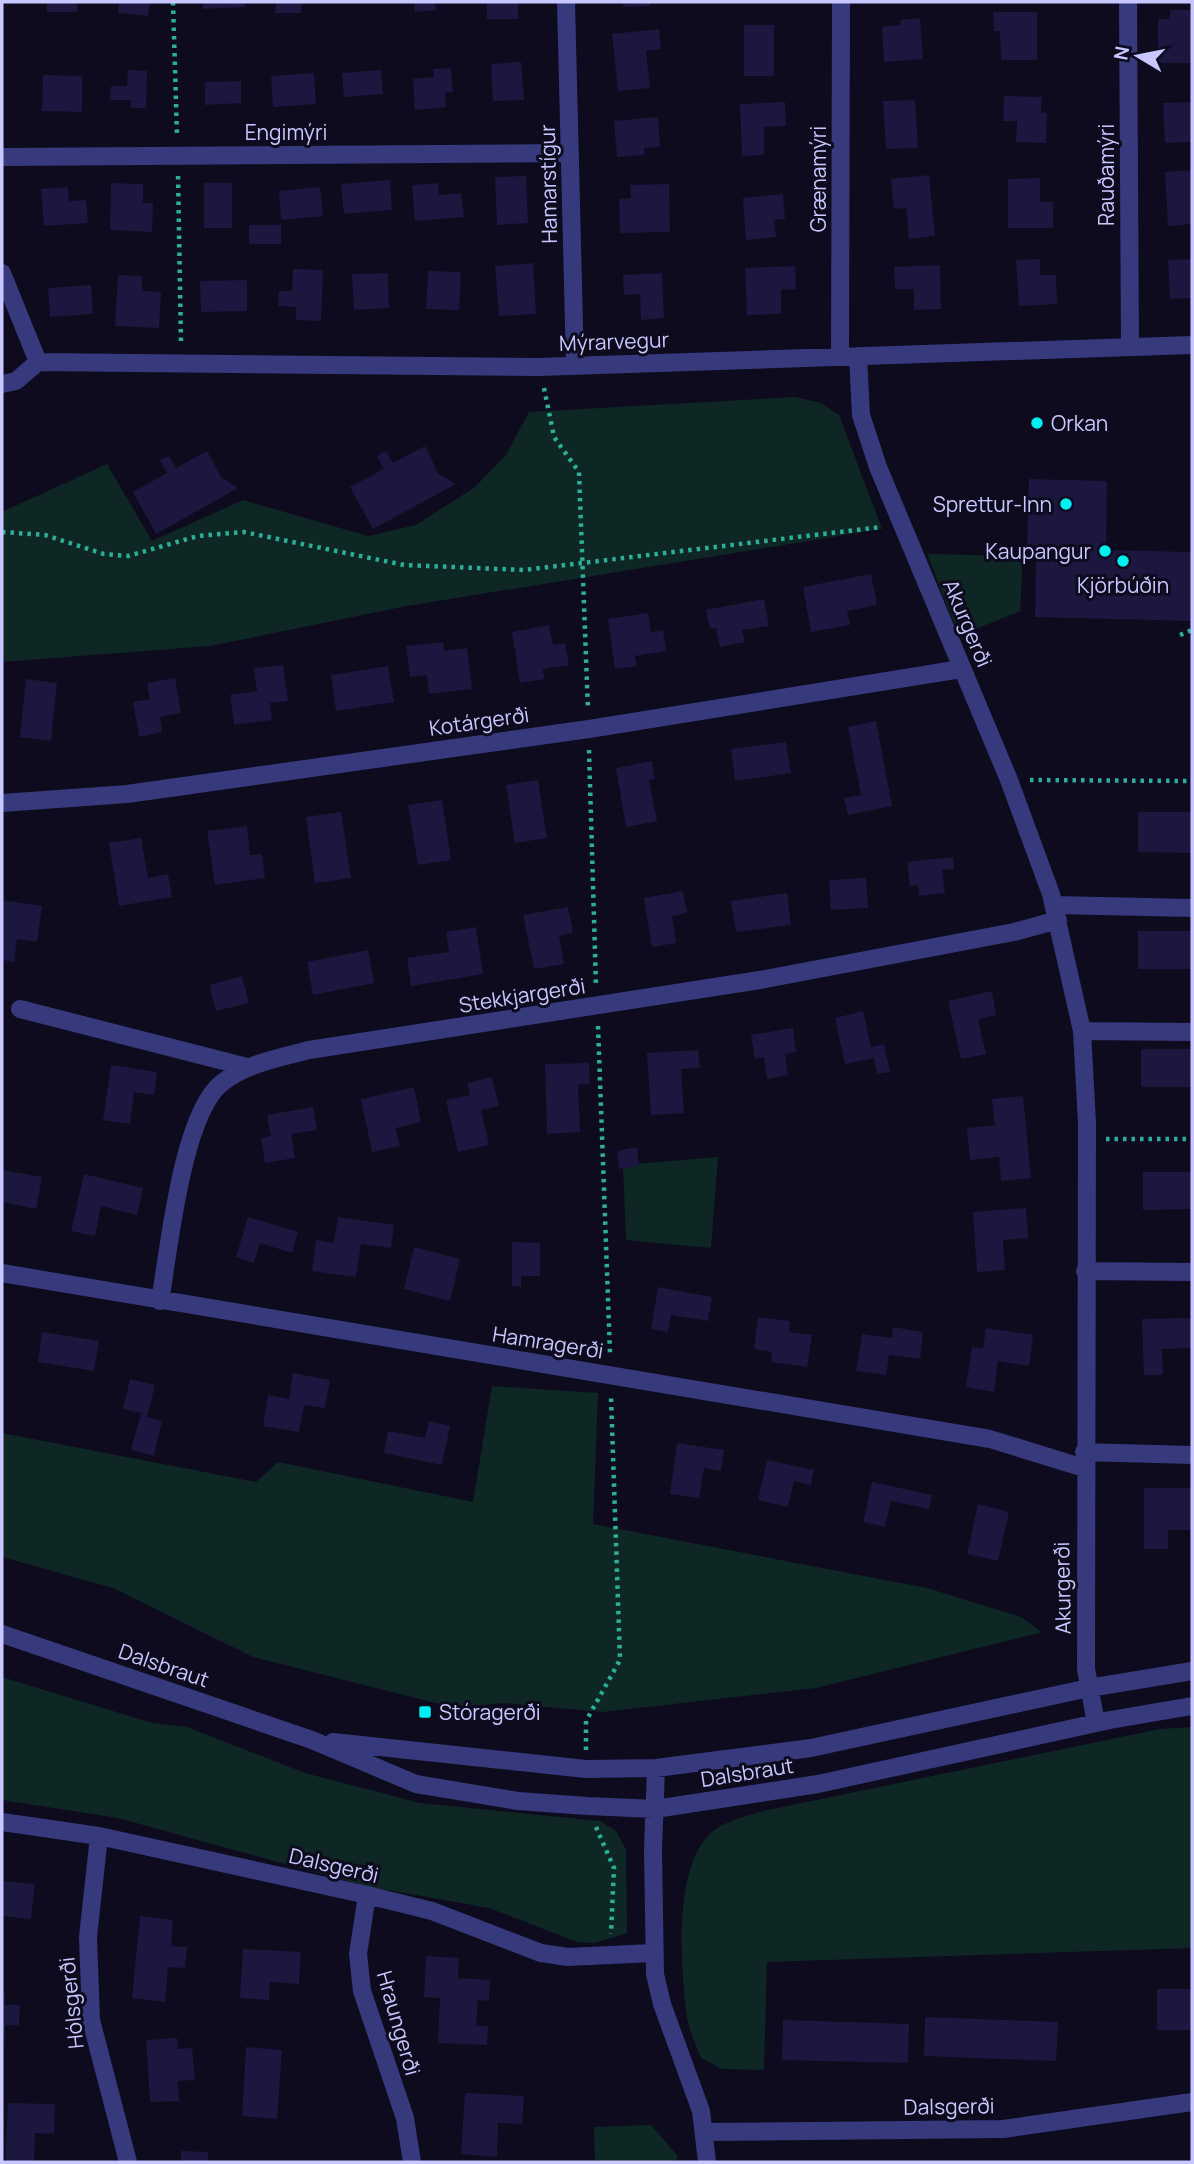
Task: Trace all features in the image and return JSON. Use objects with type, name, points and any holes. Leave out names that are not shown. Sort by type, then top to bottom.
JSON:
[{"type":"street","name":"Hamarstígur","points":[[566,2],[575,365]]},
{"type":"street","name":"Grænamýri","points":[[841,2],[849,356]]},
{"type":"street","name":"Rauðamýri","points":[[1128,2],[1130,347]]},
{"type":"street","name":"Engimýri","points":[[2,157],[570,153]]},
{"type":"street","points":[[2,273],[38,362],[16,381],[2,384]]},
{"type":"street","name":"Mýrarvegur","points":[[38,362],[539,367],[1192,345]]},
{"type":"street","name":"Akurgerði","points":[[849,356],[861,415],[878,467],[1009,780],[1056,913],[1082,1031],[1086,1139],[1086,1669],[1096,1723]]},
{"type":"street","name":"Kotárgerði","points":[[2,803],[127,794],[589,729],[961,669]]},
{"type":"street","points":[[1056,913],[1192,908]]},
{"type":"street","name":"Stekkjargerði","points":[[160,1301],[187,1149],[200,1115],[220,1083],[247,1067],[309,1050],[773,978],[1014,932],[1056,913]]},
{"type":"street","points":[[20,1009],[247,1067]]},
{"type":"street","points":[[1082,1031],[1192,1032]]},
{"type":"street","points":[[1085,1271],[1192,1272]]},
{"type":"street","name":"Hamragerði","points":[[2,1273],[990,1439],[1084,1460]]},
{"type":"street","points":[[1084,1460],[1192,1455]]},
{"type":"street","name":"Dalsbraut","points":[[2,1634],[312,1740],[416,1784],[518,1801],[587,1806],[655,1809],[818,1784],[1096,1723],[1192,1706]]},
{"type":"street","name":"Dalsbraut","points":[[312,1740],[586,1769],[656,1768],[811,1748],[1090,1688],[1192,1671]]},
{"type":"street","points":[[656,1768],[653,1953],[662,2004],[693,2087],[705,2132],[707,2162]]},
{"type":"street","name":"Dalsgerði","points":[[2,1822],[99,1836],[367,1895],[432,1911],[541,1953],[568,1957],[653,1953]]},
{"type":"street","name":"Hólsgerði","points":[[99,1836],[88,1937],[91,2020],[128,2162]]},
{"type":"street","name":"Hraungerði","points":[[367,1895],[358,1954],[362,1991],[405,2118],[412,2162]]},
{"type":"street","name":"Dalsgerði","points":[[705,2132],[1003,2129],[1192,2102]]},
{"type":"path","points":[[173,2],[181,364]]},
{"type":"path","points":[[539,367],[554,437],[579,472],[589,729],[620,1660],[586,1721],[586,1769]]},
{"type":"path","points":[[2,532],[45,535],[104,554],[128,556],[198,536],[244,532],[404,565],[486,570],[582,565],[903,524]]},
{"type":"path","points":[[1180,635],[1192,631]]},
{"type":"path","points":[[1009,780],[1192,781]]},
{"type":"path","points":[[1086,1139],[1192,1139]]},
{"type":"path","points":[[587,1806],[614,1868],[611,1955]]},
{"type":"green space","points":[[795,397],[821,403],[839,415],[882,529],[407,606],[210,646],[2,662],[2,512],[107,464],[152,541],[243,500],[368,536],[416,525],[475,487],[506,455],[529,412]]},
{"type":"green space","points":[[927,554],[1023,556],[1020,611],[959,636]]},
{"type":"green space","points":[[718,1157],[711,1248],[626,1240],[623,1165]]},
{"type":"green space","points":[[492,1386],[598,1393],[593,1524],[927,1588],[1021,1617],[1042,1632],[816,1688],[603,1712],[503,1703],[455,1708],[253,1657],[113,1588],[2,1557],[2,1433],[256,1482],[278,1462],[473,1502]]},
{"type":"green space","points":[[2,1677],[152,1723],[187,1727],[305,1773],[420,1803],[600,1821],[616,1831],[626,1850],[627,1933],[595,1943],[577,1942],[489,1908],[365,1886],[118,1818],[2,1800]]},
{"type":"green space","points":[[1192,1727],[1192,1948],[767,1962],[764,2070],[722,2069],[701,2058],[687,2017],[682,1927],[687,1880],[694,1859],[703,1842],[715,1830],[763,1811],[1160,1729]]},
{"type":"green space","points":[[651,2125],[677,2155],[677,2162],[595,2162],[594,2127]]},
{"type":"building","points":[[47,2],[77,2],[77,12],[47,12]]},
{"type":"building","points":[[119,2],[150,2],[148,16],[118,13]]},
{"type":"building","points":[[203,2],[245,2],[246,7],[203,9]]},
{"type":"building","points":[[276,2],[302,2],[301,13],[275,13]]},
{"type":"building","points":[[414,2],[435,2],[436,10],[415,12]]},
{"type":"building","points":[[487,2],[518,2],[518,19],[487,19]]},
{"type":"building","points":[[623,2],[650,2],[650,6],[623,7]]},
{"type":"building","points":[[1170,10],[1192,10],[1192,63],[1158,63],[1158,19],[1170,19]]},
{"type":"building","points":[[993,12],[1037,12],[1037,60],[1001,60],[1000,31],[994,31]]},
{"type":"building","points":[[920,18],[923,59],[884,62],[882,27],[901,25],[900,20]]},
{"type":"building","points":[[744,25],[774,25],[774,76],[744,76]]},
{"type":"building","points":[[659,29],[661,49],[646,51],[650,88],[618,91],[612,34]]},
{"type":"building","points":[[521,62],[524,100],[493,101],[491,64]]},
{"type":"building","points":[[451,68],[453,92],[445,93],[446,107],[415,110],[413,79],[434,77],[433,69]]},
{"type":"building","points":[[128,70],[147,71],[146,108],[131,108],[131,100],[110,100],[111,86],[127,86]]},
{"type":"building","points":[[381,70],[383,94],[344,97],[342,73]]},
{"type":"building","points":[[314,73],[316,104],[273,107],[271,76]]},
{"type":"building","points":[[43,75],[82,76],[82,112],[42,111]]},
{"type":"building","points":[[241,81],[241,103],[205,105],[205,82]]},
{"type":"building","points":[[1004,96],[1042,97],[1041,112],[1047,113],[1046,143],[1016,142],[1017,121],[1003,121]]},
{"type":"building","points":[[915,100],[918,148],[886,149],[883,101]]},
{"type":"building","points":[[785,102],[786,126],[764,127],[764,155],[742,156],[740,104]]},
{"type":"building","points":[[1192,102],[1192,142],[1165,143],[1163,103]]},
{"type":"building","points":[[658,117],[660,147],[644,148],[645,155],[617,157],[614,121]]},
{"type":"building","points":[[1192,170],[1192,224],[1168,226],[1165,172]]},
{"type":"building","points":[[929,175],[935,236],[909,239],[906,208],[894,209],[891,179]]},
{"type":"building","points":[[526,176],[528,223],[497,225],[495,177]]},
{"type":"building","points":[[1040,178],[1040,202],[1053,202],[1053,228],[1008,228],[1008,179]]},
{"type":"building","points":[[390,180],[392,210],[344,214],[341,184]]},
{"type":"building","points":[[111,183],[143,184],[143,203],[153,203],[152,232],[110,230]]},
{"type":"building","points":[[204,183],[232,183],[232,228],[204,228]]},
{"type":"building","points":[[438,183],[439,195],[461,193],[464,217],[415,221],[412,185]]},
{"type":"building","points":[[669,184],[670,232],[620,233],[619,199],[631,198],[630,185]]},
{"type":"building","points":[[68,187],[69,201],[86,200],[88,223],[44,226],[41,189]]},
{"type":"building","points":[[320,187],[323,216],[281,220],[279,191]]},
{"type":"building","points":[[783,194],[785,219],[774,220],[776,237],[746,240],[743,198]]},
{"type":"building","points":[[249,225],[281,225],[281,244],[249,244]]},
{"type":"building","points":[[1040,259],[1040,275],[1056,275],[1057,304],[1019,306],[1016,260]]},
{"type":"building","points":[[1192,259],[1192,298],[1170,299],[1168,260]]},
{"type":"building","points":[[533,263],[536,314],[499,316],[495,266]]},
{"type":"building","points":[[940,265],[941,309],[914,310],[914,289],[895,289],[894,267]]},
{"type":"building","points":[[795,266],[796,289],[781,290],[781,314],[747,315],[745,268]]},
{"type":"building","points":[[293,269],[323,270],[321,321],[296,320],[296,307],[278,306],[279,291],[292,291]]},
{"type":"building","points":[[428,271],[461,272],[459,310],[426,309]]},
{"type":"building","points":[[388,273],[389,308],[354,310],[352,274]]},
{"type":"building","points":[[662,273],[664,318],[641,320],[640,294],[624,295],[623,275]]},
{"type":"building","points":[[118,275],[142,276],[142,291],[161,292],[159,328],[115,326]]},
{"type":"building","points":[[247,280],[247,311],[201,312],[200,281]]},
{"type":"building","points":[[91,285],[93,314],[50,317],[48,288]]},
{"type":"building","points":[[425,446],[438,473],[456,484],[373,529],[350,487],[384,469],[377,456],[386,451],[393,463]]},
{"type":"building","points":[[207,451],[221,477],[238,488],[156,534],[133,492],[167,473],[160,460],[169,456],[176,468]]},
{"type":"building","name":"Kaupangur","points":[[1029,479],[1107,481],[1106,550],[1192,552],[1192,621],[1035,617],[1036,560],[1060,561],[1060,547],[1027,546]]},
{"type":"building","points":[[871,574],[877,605],[847,611],[850,625],[811,632],[803,587]]},
{"type":"building","points":[[764,599],[769,626],[742,630],[745,642],[720,647],[716,628],[710,629],[706,610]]},
{"type":"building","points":[[648,613],[651,632],[663,630],[666,651],[635,656],[637,666],[615,669],[608,619]]},
{"type":"building","points":[[549,625],[553,645],[565,643],[569,665],[543,669],[544,679],[520,683],[512,632]]},
{"type":"building","points":[[443,642],[444,651],[467,648],[472,689],[429,694],[427,675],[410,677],[406,646]]},
{"type":"building","points":[[283,665],[288,701],[270,703],[272,720],[234,725],[230,695],[257,691],[254,668]]},
{"type":"building","points":[[388,666],[394,702],[336,711],[331,675]]},
{"type":"building","points":[[175,678],[181,713],[160,717],[162,732],[139,737],[133,702],[150,699],[147,683]]},
{"type":"building","points":[[26,679],[57,683],[51,741],[20,737]]},
{"type":"building","points":[[876,721],[892,806],[848,815],[844,798],[861,795],[848,727]]},
{"type":"building","points":[[786,742],[791,773],[735,781],[731,749]]},
{"type":"building","points":[[652,761],[655,779],[649,780],[657,821],[626,827],[616,768]]},
{"type":"building","points":[[538,780],[547,838],[515,843],[506,785]]},
{"type":"building","points":[[442,800],[451,860],[418,865],[408,805]]},
{"type":"building","points":[[341,812],[351,878],[315,883],[306,817]]},
{"type":"building","points":[[1138,812],[1192,812],[1192,853],[1138,852]]},
{"type":"building","points":[[247,826],[250,855],[262,854],[265,878],[215,885],[207,831]]},
{"type":"building","points":[[141,838],[148,878],[168,874],[172,897],[119,906],[109,843]]},
{"type":"building","points":[[953,857],[954,869],[942,870],[945,893],[919,896],[918,885],[910,886],[907,862]]},
{"type":"building","points":[[866,878],[868,908],[831,910],[829,880]]},
{"type":"building","points":[[683,891],[687,913],[672,916],[676,943],[652,947],[644,898]]},
{"type":"building","points":[[787,893],[791,925],[736,932],[731,901]]},
{"type":"building","points":[[2,900],[42,906],[37,942],[17,939],[14,962],[2,960]]},
{"type":"building","points":[[568,907],[573,933],[559,936],[564,964],[534,969],[523,915]]},
{"type":"building","points":[[476,927],[483,974],[411,986],[407,958],[449,952],[446,932]]},
{"type":"building","points":[[1138,931],[1192,931],[1192,969],[1138,969]]},
{"type":"building","points":[[368,950],[374,983],[313,995],[307,962]]},
{"type":"building","points":[[242,976],[249,1003],[216,1011],[209,985]]},
{"type":"building","points":[[992,991],[996,1015],[978,1019],[986,1054],[961,1059],[948,1001]]},
{"type":"building","points":[[863,1011],[871,1047],[884,1044],[890,1072],[877,1074],[874,1058],[845,1064],[835,1018]]},
{"type":"building","points":[[793,1028],[796,1052],[785,1054],[788,1075],[767,1079],[764,1057],[755,1059],[751,1035]]},
{"type":"building","points":[[1141,1049],[1192,1049],[1192,1087],[1141,1087]]},
{"type":"building","points":[[698,1050],[700,1068],[681,1069],[684,1113],[651,1115],[647,1053]]},
{"type":"building","points":[[589,1063],[590,1084],[578,1084],[580,1132],[547,1134],[545,1064]]},
{"type":"building","points":[[111,1065],[157,1072],[154,1095],[134,1092],[130,1124],[103,1120]]},
{"type":"building","points":[[492,1077],[499,1106],[481,1110],[489,1145],[458,1152],[446,1100],[470,1095],[467,1083]]},
{"type":"building","points":[[414,1087],[421,1122],[396,1128],[400,1146],[372,1152],[361,1099]]},
{"type":"building","points":[[1023,1096],[1031,1178],[1001,1181],[999,1157],[970,1160],[967,1128],[995,1125],[992,1099]]},
{"type":"building","points":[[313,1107],[317,1130],[291,1134],[295,1158],[265,1163],[261,1138],[271,1136],[267,1115]]},
{"type":"building","points":[[637,1147],[639,1166],[619,1169],[617,1151]]},
{"type":"building","points":[[2,1170],[42,1177],[36,1209],[2,1202]]},
{"type":"building","points":[[1143,1172],[1192,1172],[1192,1209],[1143,1210]]},
{"type":"building","points":[[84,1174],[143,1188],[137,1215],[101,1206],[95,1236],[71,1231]]},
{"type":"building","points":[[1026,1208],[1028,1238],[1003,1240],[1005,1270],[977,1272],[973,1212]]},
{"type":"building","points":[[248,1217],[298,1232],[292,1253],[260,1243],[254,1263],[236,1257]]},
{"type":"building","points":[[338,1217],[394,1225],[391,1248],[361,1244],[356,1277],[312,1271],[316,1240],[334,1243]]},
{"type":"building","points":[[512,1242],[540,1243],[540,1276],[521,1276],[521,1287],[512,1286]]},
{"type":"building","points":[[414,1247],[460,1259],[450,1301],[404,1289]]},
{"type":"building","points":[[658,1287],[712,1297],[708,1321],[671,1315],[668,1332],[651,1329]]},
{"type":"building","points":[[758,1317],[790,1321],[789,1332],[812,1335],[807,1367],[771,1362],[772,1352],[754,1349]]},
{"type":"building","points":[[1192,1318],[1192,1348],[1162,1349],[1163,1375],[1144,1375],[1142,1319]]},
{"type":"building","points":[[893,1327],[923,1332],[920,1359],[889,1355],[886,1375],[856,1371],[862,1334],[892,1338]]},
{"type":"building","points":[[986,1328],[1033,1335],[1029,1366],[998,1361],[994,1392],[966,1387],[972,1347],[983,1349]]},
{"type":"building","points":[[42,1332],[99,1341],[94,1371],[38,1362]]},
{"type":"building","points":[[293,1373],[330,1380],[325,1408],[304,1405],[299,1432],[263,1426],[268,1395],[289,1399]]},
{"type":"building","points":[[130,1379],[155,1385],[147,1417],[162,1421],[154,1456],[131,1450],[141,1413],[123,1409]]},
{"type":"building","points":[[429,1421],[450,1426],[442,1465],[384,1453],[388,1431],[425,1438]]},
{"type":"building","points":[[677,1443],[724,1450],[721,1471],[704,1468],[699,1498],[670,1494]]},
{"type":"building","points":[[767,1460],[814,1470],[811,1485],[794,1481],[788,1507],[758,1500]]},
{"type":"building","points":[[872,1482],[932,1495],[929,1509],[891,1501],[885,1527],[863,1522]]},
{"type":"building","points":[[1144,1488],[1192,1488],[1192,1530],[1168,1530],[1168,1549],[1144,1549]]},
{"type":"building","points":[[978,1504],[1009,1512],[998,1561],[967,1554]]},
{"type":"building","points":[[2,1881],[35,1884],[31,1919],[2,1916]]},
{"type":"building","points":[[140,1916],[173,1920],[171,1946],[187,1947],[185,1968],[168,1967],[165,2002],[132,1998]]},
{"type":"building","points":[[243,1949],[301,1952],[299,1984],[270,1982],[269,2000],[240,1998]]},
{"type":"building","points":[[426,1956],[459,1958],[458,1978],[490,1980],[489,2001],[478,2000],[476,2026],[488,2026],[487,2045],[438,2043],[440,1998],[424,1997]]},
{"type":"building","points":[[1157,1989],[1192,1989],[1192,2030],[1157,2030]]},
{"type":"building","points":[[2,1993],[5,1993],[4,2005],[20,2005],[19,2025],[5,2025],[4,2051]]},
{"type":"building","points":[[925,2017],[1058,2022],[1056,2061],[924,2056]]},
{"type":"building","points":[[783,2020],[909,2024],[908,2063],[782,2060]]},
{"type":"building","points":[[177,2038],[178,2049],[192,2048],[195,2080],[178,2081],[179,2101],[150,2102],[146,2040]]},
{"type":"building","points":[[246,2047],[282,2050],[277,2119],[242,2116]]},
{"type":"building","points":[[465,2093],[524,2096],[522,2124],[498,2123],[497,2157],[461,2154]]},
{"type":"building","points":[[8,2103],[55,2104],[54,2134],[35,2133],[34,2162],[5,2162]]},
{"type":"building","points":[[181,2151],[208,2152],[208,2162],[181,2162]]},
{"type":"place","name":"Orkan","points":[[1037,423]]},
{"type":"place","name":"Sprettur-Inn","points":[[1066,504]]},
{"type":"place","name":"Kaupangur","points":[[1105,551]]},
{"type":"place","name":"Kjörbúðin","points":[[1123,561]]},
{"type":"place","name":"Stóragerði","points":[[425,1712]]}]
